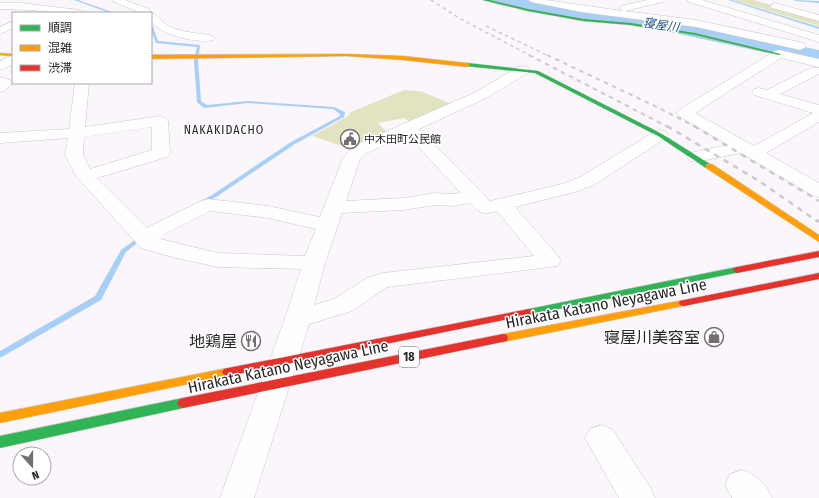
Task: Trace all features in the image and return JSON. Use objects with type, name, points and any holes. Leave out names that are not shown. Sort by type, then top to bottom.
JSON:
[{"type":"street","points":[[118,0],[144,12]]},
{"type":"street","points":[[485,0],[528,10],[584,20],[623,23],[695,34],[779,54],[817,67]]},
{"type":"street","points":[[534,0],[584,9],[712,26],[812,49]]},
{"type":"street","points":[[584,9],[600,0]]},
{"type":"street","points":[[607,12],[660,0]]},
{"type":"street","points":[[692,0],[819,39]]},
{"type":"street","points":[[660,18],[709,6]]},
{"type":"street","points":[[819,10],[775,6],[819,18]]},
{"type":"street","points":[[2,7],[63,12]]},
{"type":"street","points":[[712,26],[744,17]]},
{"type":"street","points":[[152,19],[169,32],[209,38]]},
{"type":"street","points":[[0,31],[12,25]]},
{"type":"street","points":[[0,54],[12,55]]},
{"type":"street","points":[[779,54],[684,113],[819,191]]},
{"type":"street","points":[[152,57],[347,55],[404,58],[536,72],[660,135],[696,157],[819,239]]},
{"type":"street","points":[[0,66],[12,60]]},
{"type":"street","points":[[817,67],[763,93],[819,110]]},
{"type":"street","points":[[237,498],[298,318],[314,263],[352,158],[359,150],[481,95],[523,70]]},
{"type":"street","points":[[0,81],[4,83],[0,88]]},
{"type":"street","points":[[82,84],[74,155],[85,176],[149,243],[180,252],[218,260],[314,263]]},
{"type":"street","points":[[696,157],[750,150],[819,116]]},
{"type":"street","points":[[0,138],[76,133],[160,121],[161,153],[85,176]]},
{"type":"street","points":[[410,128],[486,208],[568,188],[587,180],[660,135]]},
{"type":"street","points":[[144,237],[208,205],[268,212],[331,216],[403,204],[436,200],[454,200],[475,196]]},
{"type":"street","points":[[298,318],[343,305],[375,283],[383,280],[550,261],[502,204]]},
{"type":"street","name":"Hirakata Katano Neyagawa Line","points":[[0,442],[279,371],[819,254]]},
{"type":"street","name":"Hirakata Katano Neyagawa Line","points":[[0,418],[279,371],[819,276]]},
{"type":"street","points":[[601,438],[638,498]]},
{"type":"green space","points":[[733,0],[753,0],[819,19],[819,26]]},
{"type":"green space","points":[[404,90],[420,91],[454,105],[413,124],[404,118],[378,123],[389,134],[354,150],[312,136],[348,116],[351,112]]},
{"type":"waterway","points":[[75,0],[110,12]]},
{"type":"waterway","name":"寝屋川","points":[[501,0],[580,15],[622,18],[670,26],[819,57]]},
{"type":"waterway","points":[[729,0],[819,28]]},
{"type":"waterway","points":[[795,0],[819,2]]},
{"type":"waterway","points":[[152,30],[157,42],[199,46],[196,61],[199,102],[206,107],[248,102],[334,108],[343,113],[342,117],[293,143],[214,196],[201,203]]},
{"type":"waterway","points":[[0,355],[98,298],[123,251],[143,236]]},
{"type":"railway","points":[[431,0],[459,18],[531,56]]},
{"type":"railway","points":[[486,26],[549,56]]},
{"type":"railway","points":[[529,55],[668,127]]},
{"type":"railway","points":[[547,55],[696,127]]},
{"type":"railway","points":[[667,126],[759,181],[817,221]]},
{"type":"railway","points":[[694,126],[819,201]]},
{"type":"traffic: fast","points":[[485,0],[528,10],[584,20],[631,24],[695,34],[779,54]]},
{"type":"traffic: fast","points":[[467,65],[536,72],[660,135],[709,166]]},
{"type":"traffic: fast","points":[[529,312],[737,270]]},
{"type":"traffic: fast","points":[[0,442],[183,403]]},
{"type":"traffic: slow","points":[[0,54],[12,55]]},
{"type":"traffic: slow","points":[[152,57],[347,55],[403,58],[467,65]]},
{"type":"traffic: slow","points":[[709,166],[819,239]]},
{"type":"traffic: slow","points":[[503,338],[684,303]]},
{"type":"traffic: slow","points":[[0,418],[228,372]]},
{"type":"traffic: jam","points":[[737,270],[819,254]]},
{"type":"traffic: jam","points":[[684,303],[819,276]]},
{"type":"traffic: jam","points":[[228,372],[529,312]]},
{"type":"traffic: jam","points":[[183,403],[503,338]]},
{"type":"place","name":"中木田町公民館","points":[[350,139]]},
{"type":"place","name":"寝屋川美容室","points":[[714,337]]},
{"type":"place","name":"地鶏屋","points":[[251,341]]},
{"type":"district","name":"NAKAKIDACHO","points":[[224,130]]}]
